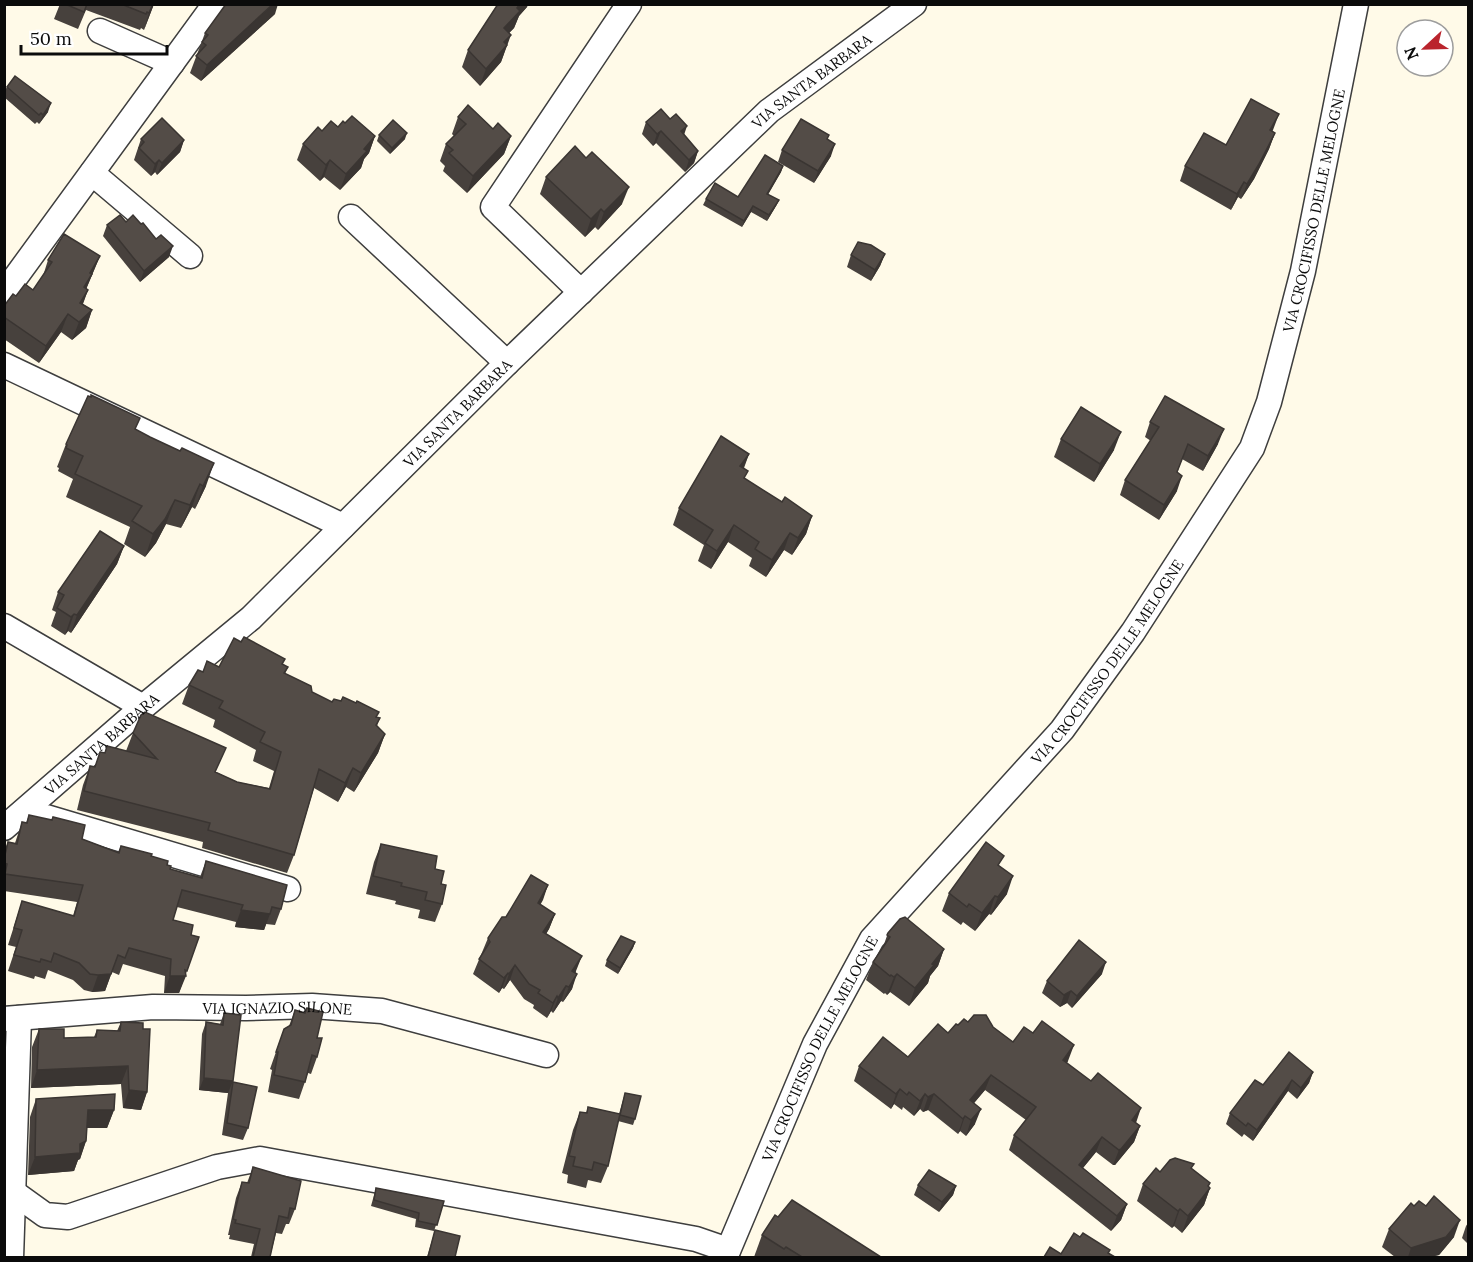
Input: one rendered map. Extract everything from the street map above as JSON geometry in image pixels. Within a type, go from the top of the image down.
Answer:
[{"type":"street","points":[[4,293],[215,4]]},
{"type":"street","points":[[581,292],[493,207],[629,4]]},
{"type":"street","name":"VIA SANTA BARBARA","points":[[13,821],[143,707],[251,618],[507,363],[769,111],[914,4]]},
{"type":"street","name":"VIA CROCIFISSO DELLE MELOGNE","points":[[727,1254],[815,1044],[872,939],[1062,730],[1133,632],[1252,448],[1269,402],[1303,272],[1356,4]]},
{"type":"street","points":[[100,31],[172,63]]},
{"type":"street","points":[[92,173],[190,255]]},
{"type":"street","points":[[351,217],[507,363]]},
{"type":"street","points":[[4,365],[343,526]]},
{"type":"street","points":[[4,626],[143,707]]},
{"type":"street","points":[[13,821],[46,817],[288,889]]},
{"type":"street","name":"VIA IGNAZIO SILONE","points":[[12,1018],[153,1007],[312,1006],[382,1011],[546,1055]]},
{"type":"street","points":[[11,1257],[12,1018]]},
{"type":"street","points":[[13,1192],[45,1215],[68,1218],[217,1167],[260,1159],[696,1239],[727,1254]]},
{"type":"building","points":[[65,4],[87,4],[84,12]]},
{"type":"building","points":[[121,4],[153,4],[149,13],[146,14]]},
{"type":"building","points":[[226,4],[273,4],[207,65],[196,56],[206,45],[202,42],[208,35],[205,33]]},
{"type":"building","points":[[498,4],[520,4],[517,8],[520,11],[504,28],[511,35],[504,42],[507,45],[486,69],[468,50]]},
{"type":"building","points":[[15,76],[51,103],[43,115],[41,113],[39,115],[7,87]]},
{"type":"building","points":[[1251,99],[1279,114],[1270,130],[1275,133],[1259,164],[1247,184],[1244,182],[1237,194],[1185,166],[1204,133],[1226,145]]},
{"type":"building","points":[[468,105],[493,129],[498,123],[511,136],[473,176],[449,153],[453,150],[446,144],[466,124],[458,117]]},
{"type":"building","points":[[661,109],[670,119],[676,114],[687,126],[681,131],[698,151],[689,160],[661,131],[657,134],[646,122]]},
{"type":"building","points":[[352,116],[375,136],[364,149],[367,151],[346,174],[330,160],[326,165],[303,144],[318,127],[322,131],[331,121],[338,127]]},
{"type":"building","points":[[162,118],[184,140],[162,163],[159,160],[155,164],[139,148],[144,142],[141,139]]},
{"type":"building","points":[[801,119],[829,135],[827,139],[835,144],[818,171],[782,150]]},
{"type":"building","points":[[393,120],[407,133],[392,148],[379,135]]},
{"type":"building","points":[[575,146],[586,158],[592,152],[629,187],[604,212],[601,209],[591,219],[546,177]]},
{"type":"building","points":[[765,155],[783,166],[767,194],[779,200],[769,215],[753,206],[744,221],[706,199],[715,183],[738,197]]},
{"type":"building","points":[[120,215],[126,222],[133,215],[156,239],[161,235],[173,246],[144,271],[107,225]]},
{"type":"building","points":[[64,234],[100,256],[84,287],[88,290],[80,303],[92,310],[79,322],[68,314],[46,346],[4,317],[4,306],[25,284],[33,290],[52,262],[48,260]]},
{"type":"building","points":[[858,242],[871,245],[885,254],[875,270],[851,255]]},
{"type":"building","points":[[91,395],[140,418],[135,429],[180,451],[182,448],[214,463],[203,486],[200,484],[190,505],[175,500],[165,519],[153,534],[132,521],[142,506],[75,474],[83,456],[66,448],[66,444],[88,396],[91,397]]},
{"type":"building","points":[[1165,396],[1224,429],[1208,456],[1188,444],[1177,472],[1182,476],[1164,505],[1125,480],[1159,427],[1150,422]]},
{"type":"building","points":[[1081,407],[1121,432],[1100,464],[1061,439]]},
{"type":"building","points":[[721,436],[749,454],[740,466],[748,471],[744,478],[782,502],[785,497],[812,516],[798,538],[790,533],[772,560],[755,549],[759,542],[734,525],[717,551],[705,543],[713,530],[679,508]]},
{"type":"building","points":[[100,531],[124,546],[77,615],[74,614],[71,617],[57,608],[64,595],[58,592]]},
{"type":"building","points":[[244,637],[285,659],[282,664],[288,667],[284,673],[311,686],[312,692],[332,702],[334,699],[341,701],[343,697],[356,703],[357,701],[379,712],[376,717],[380,718],[376,725],[385,734],[361,773],[353,768],[345,783],[319,769],[294,855],[208,830],[210,823],[84,791],[90,766],[95,767],[100,752],[105,753],[107,746],[157,759],[133,733],[141,715],[145,712],[226,748],[215,772],[237,782],[270,789],[281,752],[260,742],[265,732],[219,708],[223,701],[189,685],[198,670],[203,672],[207,661],[219,667],[234,638],[241,642]]},
{"type":"building","points":[[29,815],[52,820],[53,817],[85,825],[82,839],[119,853],[121,846],[152,854],[151,856],[168,861],[167,865],[171,866],[170,869],[202,878],[206,861],[287,885],[281,909],[272,907],[270,914],[241,910],[243,905],[182,890],[173,920],[193,925],[191,935],[199,937],[187,971],[185,970],[186,976],[170,976],[171,959],[129,948],[125,958],[118,955],[111,974],[98,975],[90,974],[79,963],[54,953],[51,962],[41,959],[40,962],[14,955],[22,930],[14,928],[22,901],[74,916],[83,885],[5,874],[7,864],[4,863],[4,859],[8,842],[17,844],[22,822],[27,823]]},
{"type":"building","points":[[986,842],[1004,856],[998,865],[1013,876],[998,897],[995,896],[982,913],[969,904],[967,907],[949,893]]},
{"type":"building","points":[[381,844],[437,856],[435,869],[444,871],[441,884],[446,885],[442,904],[425,900],[427,892],[373,876]]},
{"type":"building","points":[[531,875],[548,885],[538,903],[555,914],[543,932],[582,956],[572,971],[577,974],[569,987],[566,986],[553,1003],[538,993],[540,990],[529,984],[515,965],[504,978],[479,959],[490,942],[488,938],[502,917],[506,917]]},
{"type":"building","points":[[905,917],[944,949],[915,988],[897,974],[894,977],[890,976],[873,962],[890,937],[888,933],[900,919]]},
{"type":"building","points":[[621,936],[635,942],[620,968],[607,960]]},
{"type":"building","points":[[1079,940],[1106,962],[1077,996],[1071,991],[1064,995],[1047,981]]},
{"type":"building","points":[[307,1008],[323,1012],[317,1038],[322,1038],[317,1057],[312,1055],[305,1082],[274,1075],[278,1052],[276,1052],[284,1029],[291,1025],[295,1010],[305,1013]]},
{"type":"building","points":[[224,1013],[241,1015],[233,1081],[204,1078],[206,1022],[223,1025]]},
{"type":"building","points":[[974,1015],[986,1015],[993,1027],[1013,1042],[1024,1027],[1033,1033],[1042,1021],[1074,1045],[1063,1060],[1091,1081],[1098,1073],[1141,1108],[1132,1120],[1140,1126],[1121,1149],[1119,1150],[1102,1137],[1079,1165],[1127,1204],[1117,1216],[1014,1135],[1036,1107],[991,1075],[970,1100],[981,1109],[971,1120],[965,1116],[963,1119],[934,1094],[928,1097],[925,1094],[920,1101],[909,1092],[907,1095],[900,1089],[896,1094],[859,1066],[883,1037],[908,1057],[938,1024],[948,1033],[956,1024],[958,1025],[964,1019],[968,1022]]},
{"type":"building","points":[[121,1022],[143,1023],[143,1029],[150,1029],[147,1092],[129,1090],[128,1066],[37,1070],[39,1029],[64,1029],[64,1038],[96,1037],[97,1030],[120,1031]]},
{"type":"building","points":[[1289,1052],[1313,1072],[1301,1088],[1292,1080],[1257,1130],[1248,1123],[1246,1126],[1230,1113],[1255,1080],[1263,1085]]},
{"type":"building","points":[[233,1082],[257,1087],[248,1128],[227,1123]]},
{"type":"building","points":[[625,1093],[641,1096],[635,1119],[620,1115]]},
{"type":"building","points":[[115,1094],[114,1110],[88,1110],[86,1141],[80,1144],[80,1153],[35,1157],[36,1099]]},
{"type":"building","points":[[588,1107],[620,1114],[608,1166],[594,1162],[592,1170],[573,1166],[575,1157],[569,1156],[580,1112],[587,1113]]},
{"type":"building","points":[[1175,1158],[1194,1164],[1191,1168],[1210,1183],[1208,1186],[1210,1188],[1188,1216],[1143,1184],[1156,1168],[1160,1172],[1170,1160]]},
{"type":"building","points":[[253,1167],[301,1181],[295,1209],[290,1208],[288,1218],[279,1216],[270,1257],[253,1257],[260,1229],[235,1223],[236,1220],[233,1219],[242,1182],[249,1183]]},
{"type":"building","points":[[929,1170],[956,1186],[942,1202],[918,1185]]},
{"type":"building","points":[[376,1188],[444,1201],[437,1225],[418,1221],[419,1213],[374,1200]]},
{"type":"building","points":[[1434,1196],[1460,1220],[1446,1237],[1411,1248],[1389,1229],[1411,1203],[1414,1206],[1419,1201],[1426,1206]]},
{"type":"building","points":[[792,1200],[881,1257],[802,1257],[762,1235],[775,1215],[778,1217]]},
{"type":"building","points":[[435,1230],[460,1236],[455,1257],[428,1257]]},
{"type":"building","points":[[1074,1233],[1080,1237],[1083,1233],[1110,1250],[1108,1253],[1115,1257],[1044,1257],[1050,1247],[1061,1254]]}]
